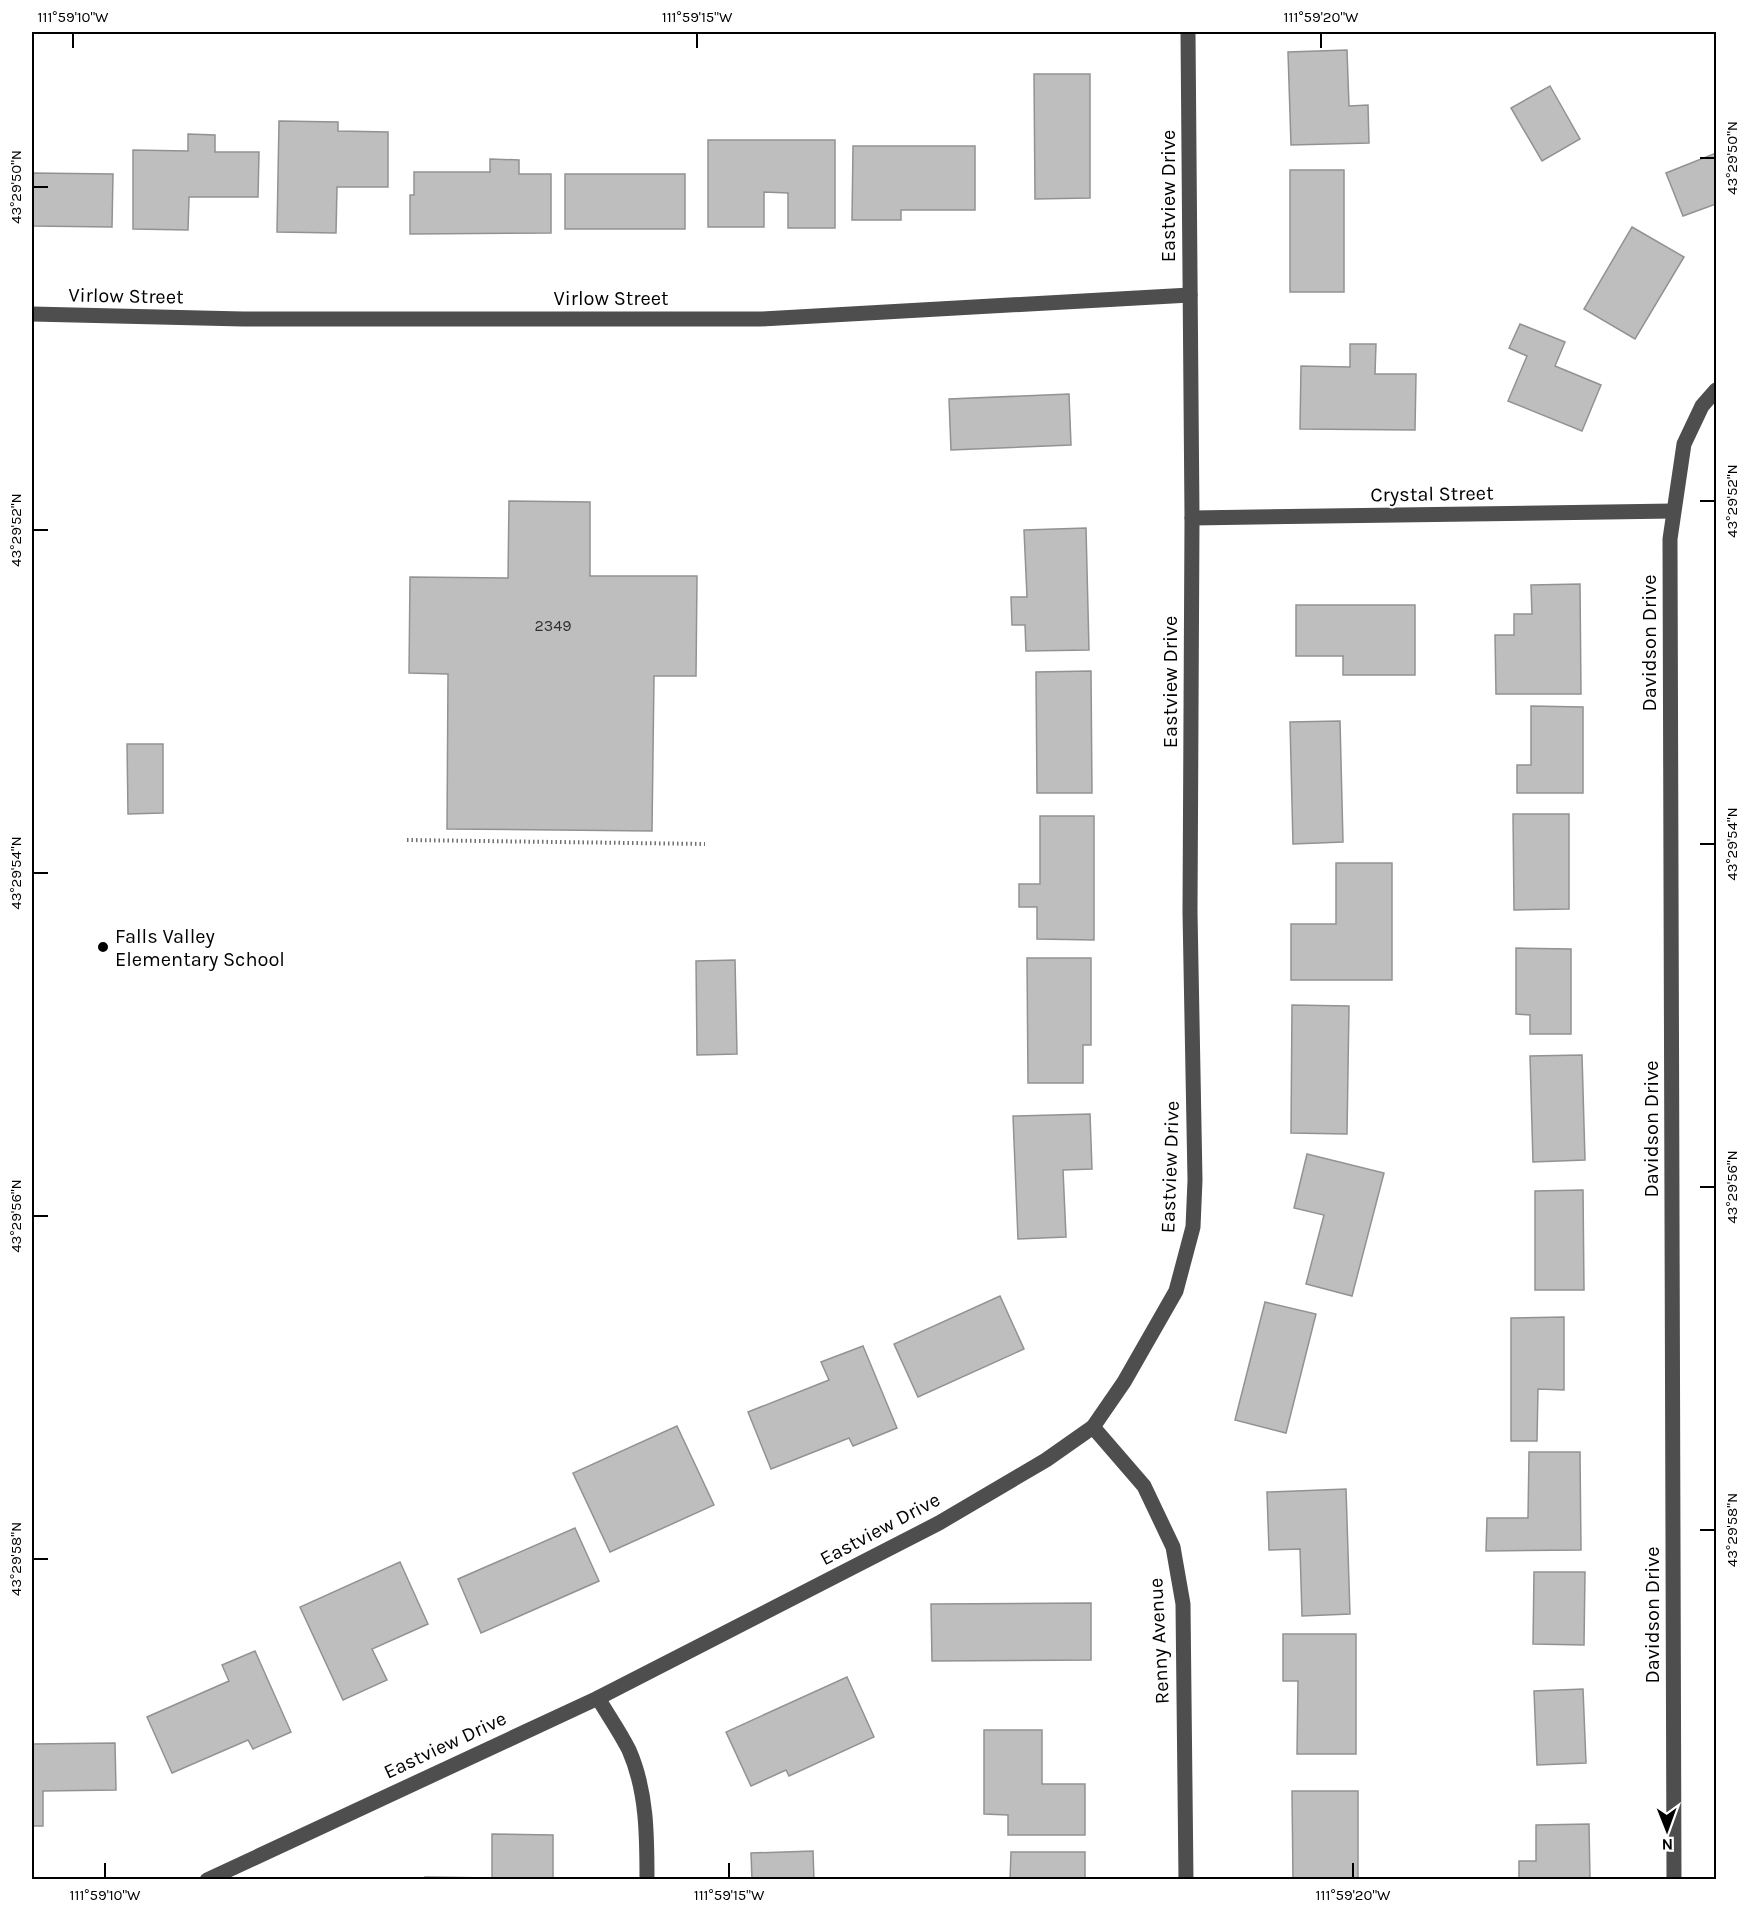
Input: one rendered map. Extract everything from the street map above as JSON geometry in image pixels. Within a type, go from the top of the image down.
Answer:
[{"type":"street","name":"Eastview Drive","points":[[207,1880],[598,1698],[939,1523],[1063,1449],[1093,1427],[1124,1382],[1176,1291],[1193,1227],[1195,1180],[1190,912],[1192,518],[1188,32]]},
{"type":"street","name":"Virlow Street","points":[[32,315],[243,319],[760,319],[1190,295]]},
{"type":"street","name":"Davidson Drive","points":[[1674,1880],[1670,539],[1684,444],[1702,406],[1716,390]]},
{"type":"street","name":"Crystal Street","points":[[1192,518],[1674,511]]},
{"type":"street","name":"Renny Avenue","points":[[1093,1427],[1144,1486],[1173,1547],[1183,1604],[1186,1880]]},
{"type":"street","points":[[598,1698],[628,1750],[641,1785],[647,1828],[647,1880]]},
{"type":"path","points":[[407,840],[705,844]]},
{"type":"building","points":[[1347,50],[1349,106],[1368,105],[1369,143],[1291,145],[1288,52]]},
{"type":"building","points":[[1034,74],[1090,74],[1090,198],[1035,199]]},
{"type":"building","points":[[1550,86],[1580,139],[1542,161],[1511,108]]},
{"type":"building","points":[[279,121],[338,122],[338,131],[388,132],[388,187],[337,187],[336,233],[277,232]]},
{"type":"building","points":[[188,134],[215,135],[215,152],[259,152],[258,197],[189,197],[188,230],[133,229],[133,150],[188,151]]},
{"type":"building","points":[[708,140],[835,140],[835,228],[788,228],[788,193],[764,192],[764,227],[708,227]]},
{"type":"building","points":[[853,146],[975,146],[975,210],[901,210],[901,220],[852,220]]},
{"type":"building","points":[[1716,153],[1716,204],[1683,216],[1666,173]]},
{"type":"building","points":[[490,159],[519,160],[519,174],[551,174],[551,233],[410,234],[410,195],[414,195],[414,172],[490,172]]},
{"type":"building","points":[[1290,170],[1344,170],[1344,292],[1290,292]]},
{"type":"building","points":[[32,173],[113,174],[112,227],[32,226]]},
{"type":"building","points":[[565,174],[685,174],[685,229],[565,229]]},
{"type":"building","points":[[1632,227],[1684,257],[1635,339],[1584,309]]},
{"type":"building","points":[[1520,324],[1565,342],[1555,366],[1601,385],[1582,431],[1508,401],[1527,356],[1509,348]]},
{"type":"building","points":[[1350,344],[1376,344],[1375,374],[1416,374],[1415,430],[1300,429],[1301,366],[1350,367]]},
{"type":"building","points":[[1069,394],[1071,445],[951,450],[949,399]]},
{"type":"building","points":[[509,501],[590,502],[590,576],[697,576],[696,676],[654,676],[652,831],[447,829],[448,674],[409,673],[410,577],[508,578]]},
{"type":"building","points":[[1086,528],[1089,650],[1026,651],[1025,625],[1012,625],[1011,597],[1027,597],[1024,530]]},
{"type":"building","points":[[1580,584],[1581,694],[1496,694],[1495,635],[1514,635],[1514,614],[1532,614],[1531,585]]},
{"type":"building","points":[[1296,605],[1415,605],[1415,675],[1343,675],[1343,656],[1296,656]]},
{"type":"building","points":[[1091,671],[1092,793],[1037,793],[1036,672]]},
{"type":"building","points":[[1531,706],[1583,707],[1583,793],[1517,793],[1517,765],[1531,765]]},
{"type":"building","points":[[1340,721],[1343,842],[1293,844],[1290,722]]},
{"type":"building","points":[[127,744],[163,744],[163,813],[128,814]]},
{"type":"building","points":[[1513,814],[1569,814],[1569,909],[1514,910]]},
{"type":"building","points":[[1040,816],[1094,816],[1094,940],[1037,939],[1037,907],[1019,907],[1019,884],[1040,884]]},
{"type":"building","points":[[1336,863],[1392,863],[1392,980],[1291,980],[1291,924],[1336,924]]},
{"type":"building","points":[[1516,948],[1571,949],[1571,1034],[1530,1034],[1530,1015],[1516,1014]]},
{"type":"building","points":[[1027,958],[1091,958],[1091,1045],[1083,1045],[1083,1083],[1028,1083]]},
{"type":"building","points":[[735,960],[737,1054],[697,1055],[696,961]]},
{"type":"building","points":[[1292,1005],[1349,1006],[1347,1134],[1291,1133]]},
{"type":"building","points":[[1582,1055],[1585,1160],[1533,1162],[1530,1056]]},
{"type":"building","points":[[1090,1114],[1092,1169],[1063,1170],[1066,1237],[1018,1239],[1013,1116]]},
{"type":"building","points":[[1307,1154],[1384,1173],[1352,1296],[1306,1284],[1324,1215],[1294,1208]]},
{"type":"building","points":[[1583,1190],[1584,1290],[1535,1290],[1535,1191]]},
{"type":"building","points":[[1000,1296],[1024,1349],[918,1397],[894,1344]]},
{"type":"building","points":[[1265,1302],[1316,1314],[1286,1433],[1235,1420]]},
{"type":"building","points":[[1564,1317],[1564,1390],[1538,1389],[1537,1441],[1511,1441],[1511,1318]]},
{"type":"building","points":[[863,1346],[897,1428],[853,1446],[849,1438],[771,1469],[748,1412],[829,1380],[821,1362]]},
{"type":"building","points":[[677,1426],[714,1505],[610,1552],[573,1473]]},
{"type":"building","points":[[1529,1452],[1580,1452],[1581,1550],[1486,1551],[1487,1518],[1528,1518]]},
{"type":"building","points":[[1346,1489],[1350,1614],[1302,1616],[1300,1549],[1269,1550],[1267,1492]]},
{"type":"building","points":[[575,1528],[599,1581],[481,1633],[458,1579]]},
{"type":"building","points":[[400,1562],[428,1624],[372,1649],[387,1680],[343,1700],[300,1607]]},
{"type":"building","points":[[1534,1572],[1585,1572],[1584,1645],[1533,1644]]},
{"type":"building","points":[[1091,1603],[1091,1660],[932,1661],[931,1604]]},
{"type":"building","points":[[1283,1634],[1356,1634],[1356,1754],[1297,1754],[1298,1681],[1283,1681]]},
{"type":"building","points":[[255,1651],[291,1732],[253,1749],[248,1740],[172,1773],[147,1717],[229,1681],[222,1665]]},
{"type":"building","points":[[847,1677],[874,1737],[789,1776],[786,1770],[751,1786],[726,1732]]},
{"type":"building","points":[[1583,1689],[1586,1763],[1537,1765],[1534,1691]]},
{"type":"building","points":[[984,1730],[1042,1730],[1042,1784],[1085,1784],[1085,1835],[1008,1835],[1008,1815],[984,1814]]},
{"type":"building","points":[[115,1743],[116,1790],[43,1791],[43,1826],[32,1826],[32,1744]]},
{"type":"building","points":[[1292,1791],[1358,1791],[1358,1880],[1293,1880]]},
{"type":"building","points":[[1589,1824],[1590,1880],[1519,1880],[1519,1861],[1536,1861],[1536,1825]]},
{"type":"building","points":[[492,1834],[553,1835],[553,1880],[425,1880],[425,1877],[492,1878]]},
{"type":"building","points":[[813,1851],[814,1880],[752,1880],[751,1853]]},
{"type":"building","points":[[1011,1852],[1085,1852],[1085,1880],[1010,1880]]},
{"type":"place","name":"Falls Valley Elementary School","points":[[103,947]]}]
